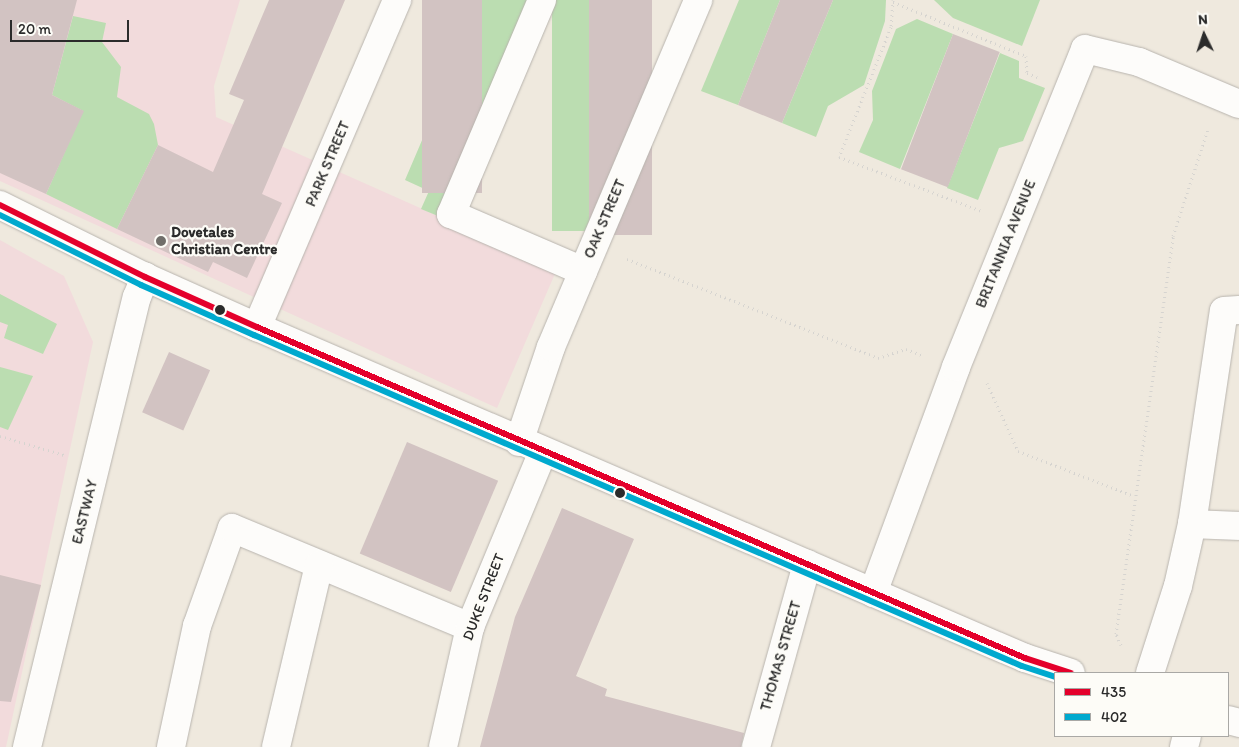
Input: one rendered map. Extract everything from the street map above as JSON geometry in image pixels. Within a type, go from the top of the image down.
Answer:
[{"type":"street","name":"PARK STREET","points":[[257,327],[398,0]]},
{"type":"street","points":[[542,0],[451,214],[582,272]]},
{"type":"street","name":"OAK STREET","points":[[531,447],[551,347],[698,0]]},
{"type":"street","name":"BRITANNIA AVENUE","points":[[873,593],[956,368],[1085,49],[1139,62],[1239,104]]},
{"type":"street","points":[[0,205],[145,277],[531,447],[1025,658],[1068,672]]},
{"type":"street","name":"EASTWAY","points":[[27,747],[137,297],[145,277]]},
{"type":"street","points":[[1150,672],[1178,586],[1192,524],[1224,311],[1239,310]]},
{"type":"street","name":"DUKE STREET","points":[[443,747],[470,627],[531,447]]},
{"type":"street","points":[[1192,524],[1239,526]]},
{"type":"street","points":[[171,747],[197,626],[232,528],[470,627]]},
{"type":"street","name":"THOMAS STREET","points":[[756,747],[807,564]]},
{"type":"street","points":[[276,747],[319,565]]},
{"type":"path","points":[[1008,238],[981,210],[840,157],[891,27],[893,1],[1026,56],[1027,72],[1040,78]]},
{"type":"path","points":[[1123,649],[1116,634],[1134,496],[1173,236],[1210,126]]},
{"type":"path","points":[[981,210],[984,202]]},
{"type":"path","points":[[594,246],[878,358],[906,349],[956,368],[989,384],[1018,451],[1134,496]]},
{"type":"path","points":[[0,436],[69,457]]},
{"type":"shaded area","points":[[0,0],[240,0],[214,86],[216,117],[557,269],[497,408],[0,181]]},
{"type":"shaded area","points":[[0,240],[64,276],[93,342],[6,747],[0,747]]},
{"type":"green space","points":[[482,0],[528,0],[438,216],[421,209],[429,191],[405,180]]},
{"type":"green space","points":[[552,0],[589,0],[589,231],[552,231]]},
{"type":"green space","points":[[739,0],[780,0],[738,105],[701,91]]},
{"type":"green space","points":[[833,0],[886,0],[885,21],[864,85],[828,106],[816,137],[782,123]]},
{"type":"green space","points":[[934,0],[1040,0],[1022,46],[953,18]]},
{"type":"green space","points":[[73,16],[106,23],[102,42],[121,67],[117,97],[149,114],[154,124],[158,145],[117,229],[46,194],[83,111],[52,95]]},
{"type":"green space","points":[[917,19],[953,34],[900,169],[859,152],[873,120],[872,91],[896,29]]},
{"type":"green space","points":[[1000,53],[1019,61],[1019,78],[1045,88],[1023,141],[999,148],[978,200],[947,188]]},
{"type":"green space","points":[[0,294],[57,324],[43,354],[4,338],[8,325],[0,322]]},
{"type":"green space","points":[[0,367],[33,376],[8,430],[0,427]]},
{"type":"building","points":[[0,0],[77,0],[52,95],[84,111],[46,194],[0,173]]},
{"type":"building","points":[[269,0],[345,0],[262,194],[282,203],[247,278],[213,262],[208,272],[117,229],[158,145],[213,172],[244,100],[229,94]]},
{"type":"building","points":[[422,0],[482,0],[482,193],[422,193]]},
{"type":"building","points":[[589,0],[652,0],[652,235],[589,235]]},
{"type":"building","points":[[780,0],[833,0],[782,123],[738,105]]},
{"type":"building","points":[[953,34],[1000,52],[948,187],[901,169]]},
{"type":"building","points":[[169,352],[210,370],[183,431],[142,412]]},
{"type":"building","points":[[407,442],[498,481],[451,592],[360,553]]},
{"type":"building","points":[[562,508],[634,539],[576,676],[607,689],[605,696],[744,733],[741,747],[480,747],[515,617]]},
{"type":"building","points":[[0,575],[41,585],[11,702],[0,701]]},
{"type":"transit line","name":"435","points":[[0,205],[145,277],[257,327],[1025,658],[1068,672]]},
{"type":"transit line","name":"402","points":[[0,215],[141,285],[254,335],[1022,666],[1054,677]]},
{"type":"place","name":"Dovetales Christian Centre","points":[[161,241]]}]
